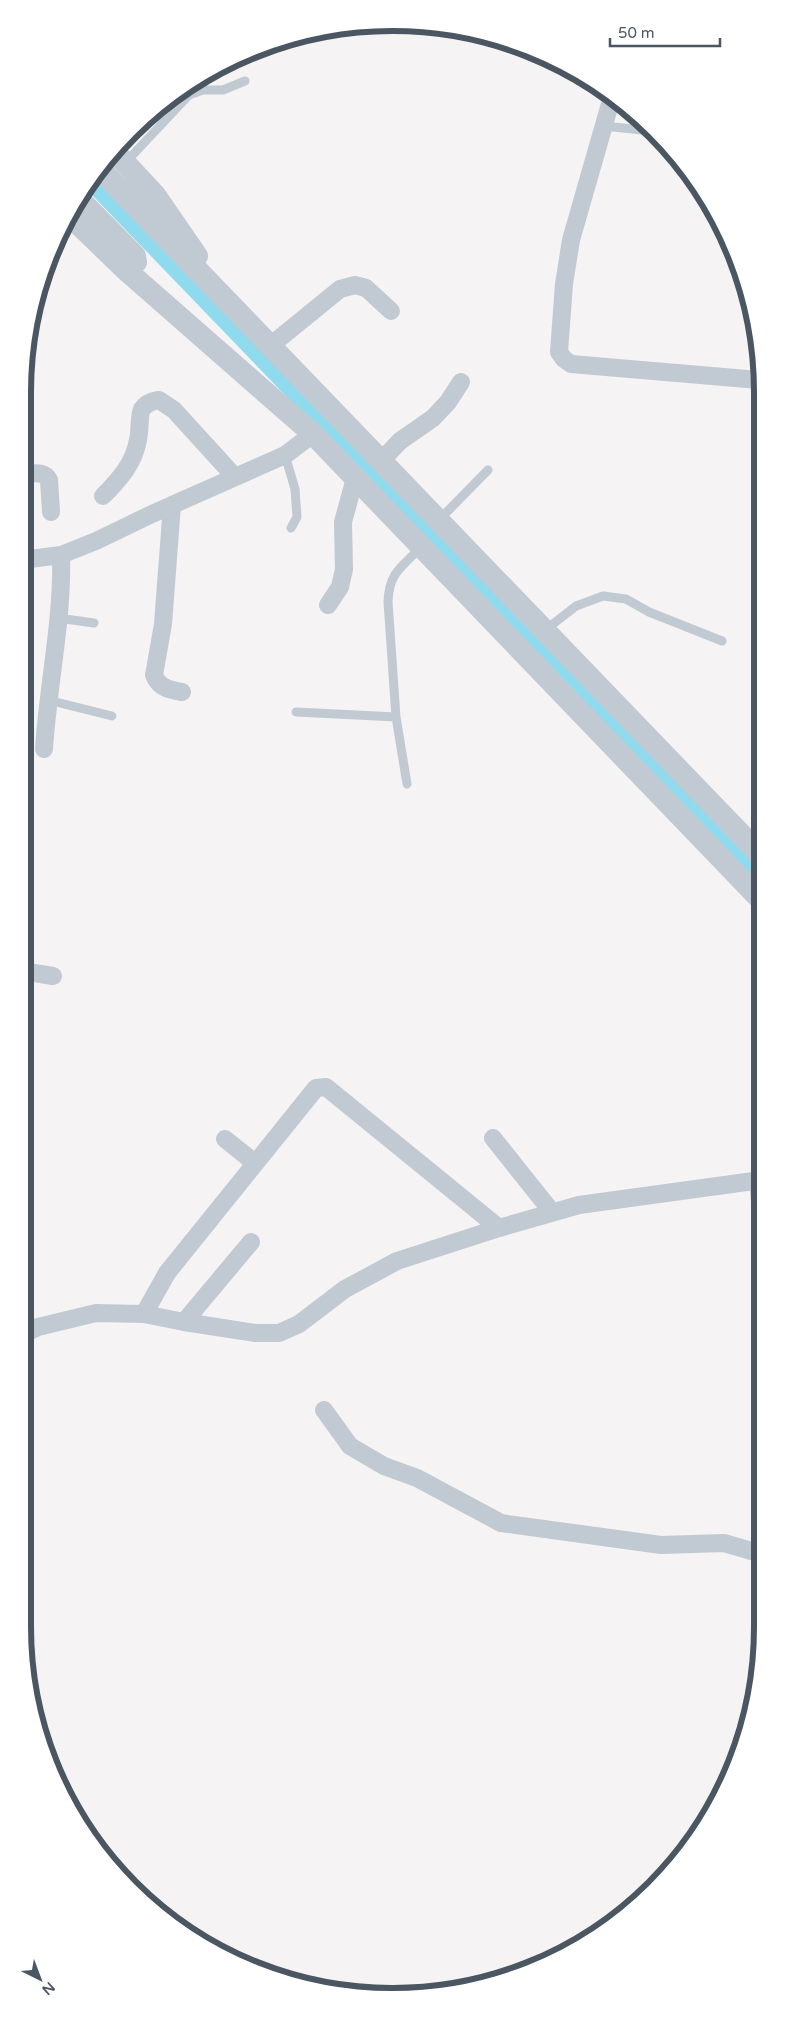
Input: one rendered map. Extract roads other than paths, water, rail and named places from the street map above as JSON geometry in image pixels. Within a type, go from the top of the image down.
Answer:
[{"type":"street","points":[[610,104],[570,240],[564,284],[559,352],[571,364],[753,380]]},
{"type":"street","points":[[120,157],[155,195],[236,311]]},
{"type":"street","points":[[105,174],[754,848]]},
{"type":"street","points":[[85,204],[135,256],[136,262],[127,271]]},
{"type":"street","points":[[76,220],[154,296],[313,434],[754,893]]},
{"type":"street","points":[[69,233],[116,276],[154,296]]},
{"type":"street","points":[[270,346],[340,289],[355,285],[366,288],[391,311]]},
{"type":"street","points":[[381,461],[400,442],[438,413],[461,382]]},
{"type":"street","points":[[103,496],[119,480],[132,459],[138,442],[140,412],[143,407],[152,401],[159,400],[174,410],[235,477]]},
{"type":"street","points":[[31,559],[61,555],[96,541],[285,455],[313,434]]},
{"type":"street","points":[[31,474],[43,473],[50,480],[51,512]]},
{"type":"street","points":[[328,605],[340,587],[344,569],[343,522],[355,478]]},
{"type":"street","points":[[172,505],[164,614],[154,675],[156,680],[167,689],[182,692]]},
{"type":"street","points":[[44,749],[62,588],[61,555]]},
{"type":"street","points":[[31,972],[53,976]]},
{"type":"street","points":[[144,1314],[167,1273],[316,1088],[326,1086],[499,1228]]},
{"type":"street","points":[[493,1138],[552,1212]]},
{"type":"street","points":[[226,1139],[255,1163]]},
{"type":"street","points":[[31,1330],[38,1327],[96,1313],[144,1314],[256,1333],[279,1333],[299,1324],[345,1289],[397,1261],[499,1228],[579,1205],[754,1181]]},
{"type":"street","points":[[184,1322],[250,1242]]},
{"type":"street","points":[[324,1410],[350,1446],[384,1466],[418,1478],[501,1523],[662,1545],[724,1543],[754,1552]]},
{"type":"lane","points":[[120,157],[189,95],[203,90],[223,90],[245,80]]},
{"type":"lane","points":[[604,126],[640,130]]},
{"type":"lane","points":[[285,455],[295,489],[298,517],[291,528]]},
{"type":"lane","points":[[438,520],[488,470]]},
{"type":"lane","points":[[407,784],[396,717],[388,602],[389,587],[394,574],[421,547]]},
{"type":"lane","points":[[544,631],[576,606],[603,596],[626,599],[650,612],[722,641]]},
{"type":"lane","points":[[58,618],[94,623]]},
{"type":"lane","points":[[48,700],[112,716]]},
{"type":"lane","points":[[296,712],[396,717]]},
{"type":"waterway","points":[[95,188],[754,871]]}]
